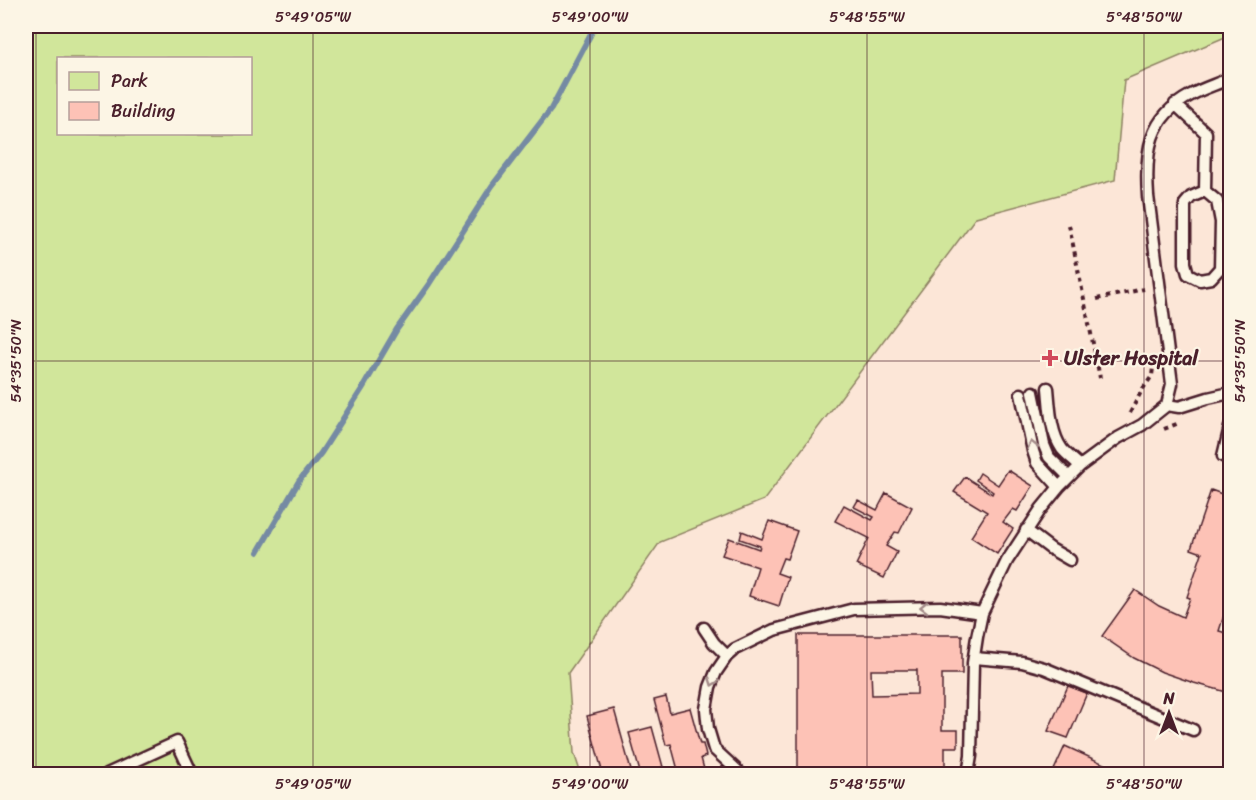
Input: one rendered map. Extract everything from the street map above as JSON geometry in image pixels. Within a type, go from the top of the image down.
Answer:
[{"type":"lane","points":[[968,774],[971,756],[974,658],[982,613],[1007,561],[1041,509],[1080,465],[1118,438],[1143,425],[1167,405],[1172,384],[1148,196],[1146,171],[1148,149],[1155,130],[1175,104],[1230,78]]},
{"type":"lane","points":[[1175,104],[1206,133],[1205,191]]},
{"type":"lane","points":[[1205,191],[1217,201],[1221,222],[1220,268],[1211,278],[1200,280],[1188,274],[1185,263],[1185,204],[1191,197],[1205,191]]},
{"type":"lane","points":[[1048,388],[1056,438],[1062,449],[1080,465]]},
{"type":"lane","points":[[1033,392],[1044,445],[1049,457],[1069,477]]},
{"type":"lane","points":[[1167,405],[1179,407],[1230,393]]},
{"type":"lane","points":[[1021,394],[1037,463],[1059,488]]},
{"type":"lane","points":[[1230,427],[1223,456],[1230,459]]},
{"type":"lane","points":[[1026,530],[1070,560]]},
{"type":"lane","points":[[741,774],[714,749],[708,729],[706,709],[710,687],[716,672],[735,649],[774,630],[854,609],[940,607],[982,613]]},
{"type":"lane","points":[[704,628],[727,656]]},
{"type":"lane","points":[[974,658],[1022,662],[1044,668],[1193,730]]},
{"type":"lane","points":[[107,774],[177,742],[192,774]]},
{"type":"path","points":[[1069,225],[1100,378]]},
{"type":"path","points":[[1097,299],[1144,289]]},
{"type":"path","points":[[1160,430],[1180,423]]},
{"type":"shaded area","name":"Ulster Hospital","points":[[1230,35],[1230,774],[581,774],[574,753],[567,673],[660,542],[764,500],[976,217],[1115,180],[1124,80]]},
{"type":"green space","points":[[26,26],[1230,26],[1230,35],[1124,80],[1115,180],[976,217],[764,500],[660,542],[568,673],[574,753],[581,774],[26,774]]},
{"type":"building","points":[[1008,470],[1033,486],[1017,511],[1013,509],[1003,522],[1013,529],[997,554],[971,537],[987,512],[954,492],[965,477],[992,494],[993,492],[976,480],[980,473],[998,485]]},
{"type":"building","points":[[1211,490],[1230,497],[1230,610],[1226,609],[1219,631],[1230,634],[1230,693],[1162,672],[1134,658],[1102,636],[1135,590],[1159,606],[1183,617],[1190,598],[1187,597],[1202,553],[1191,549]]},
{"type":"building","points":[[886,493],[912,507],[899,533],[895,532],[886,546],[897,552],[884,578],[856,565],[869,538],[835,521],[844,505],[872,520],[874,517],[854,507],[858,500],[877,510]]},
{"type":"building","points":[[769,521],[797,531],[787,559],[783,558],[777,573],[788,577],[779,606],[749,596],[758,567],[722,555],[729,538],[759,549],[760,546],[740,539],[742,531],[762,539]]},
{"type":"building","points":[[798,635],[962,635],[962,674],[942,674],[942,730],[958,730],[958,747],[945,747],[945,774],[798,774]],"holes":[[[871,670],[917,670],[917,694],[872,695]]]},
{"type":"building","points":[[1068,686],[1087,693],[1068,738],[1048,731]]},
{"type":"building","points":[[666,697],[670,713],[690,708],[700,744],[703,744],[706,756],[701,758],[705,773],[710,774],[679,774],[671,744],[666,745],[654,700]]},
{"type":"building","points":[[614,709],[632,774],[603,774],[587,716]]},
{"type":"building","points":[[652,727],[663,767],[640,772],[629,733]]},
{"type":"building","points":[[1065,746],[1115,769],[1112,774],[1065,774],[1054,770]]},
{"type":"waterway","points":[[258,552],[299,481],[321,453],[397,329],[492,186],[551,109],[595,26]]},
{"type":"place","name":"Ulster Hospital","points":[[1050,358]]}]
